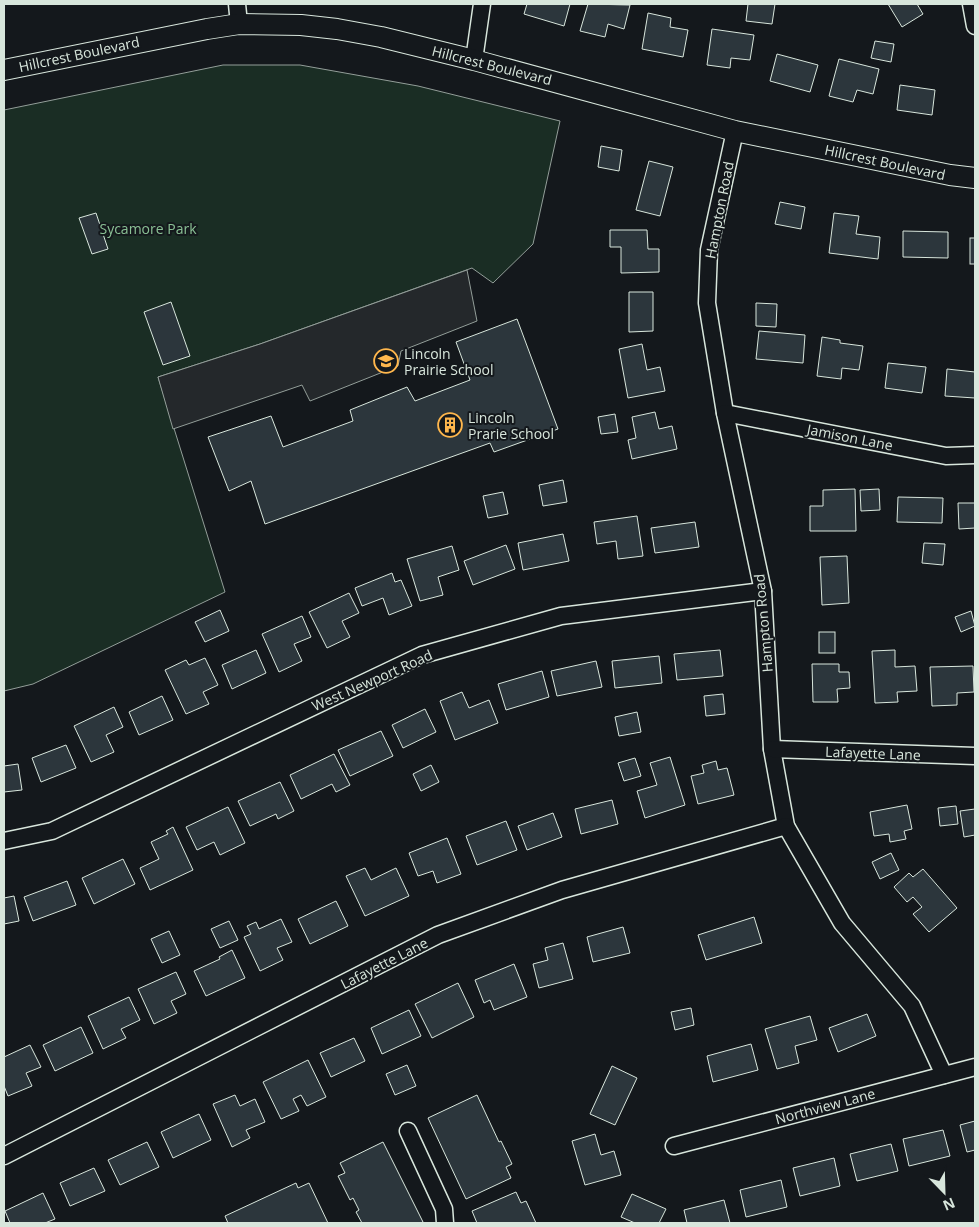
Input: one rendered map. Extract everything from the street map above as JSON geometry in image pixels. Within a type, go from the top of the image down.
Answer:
[{"type":"street","points":[[238,4],[239,24]]},
{"type":"street","points":[[474,60],[482,4]]},
{"type":"street","points":[[971,4],[975,26]]},
{"type":"street","name":"Hillcrest Boulevard","points":[[4,70],[239,24],[301,25],[338,29],[380,37],[474,60],[735,131],[950,176],[975,178]]},
{"type":"street","name":"Hampton Road","points":[[735,131],[709,250],[707,303],[724,413],[763,591],[772,749],[786,826],[842,923],[912,1006],[944,1075]]},
{"type":"street","name":"Jamison Lane","points":[[724,413],[946,456],[975,455]]},
{"type":"street","name":"West Newport Road","points":[[4,841],[52,831],[422,655],[561,616],[763,591]]},
{"type":"street","name":"Lafayette Lane","points":[[772,749],[975,756]]},
{"type":"street","name":"Lafayette Lane","points":[[4,1156],[438,936],[562,890],[786,826]]},
{"type":"street","name":"Northview Lane","points":[[674,1146],[975,1067]]},
{"type":"street","points":[[408,1131],[444,1209],[446,1223]]},
{"type":"green space","name":"Sycamore Park","points":[[223,65],[300,65],[418,86],[560,121],[533,244],[493,283],[472,268],[260,344],[158,377],[225,592],[33,684],[4,691],[4,110]]},
{"type":"shaded area","points":[[467,270],[477,321],[401,351],[398,366],[310,401],[302,385],[173,429],[158,377],[260,344]]},
{"type":"building","points":[[527,4],[570,4],[564,26],[524,14]]},
{"type":"building","points":[[588,4],[630,5],[624,29],[608,24],[605,37],[580,31]]},
{"type":"building","points":[[748,4],[775,4],[772,24],[746,21]]},
{"type":"building","points":[[888,4],[917,4],[923,14],[902,27]]},
{"type":"building","points":[[648,13],[671,18],[670,27],[688,30],[683,57],[642,49]]},
{"type":"building","points":[[712,29],[754,35],[750,60],[731,58],[730,68],[707,65]]},
{"type":"building","points":[[875,41],[894,44],[891,62],[871,58]]},
{"type":"building","points":[[777,54],[818,65],[810,92],[770,81]]},
{"type":"building","points":[[839,59],[879,69],[873,94],[857,90],[853,102],[829,96]]},
{"type":"building","points":[[900,85],[935,90],[932,115],[897,110]]},
{"type":"building","points":[[601,146],[622,150],[619,171],[598,167]]},
{"type":"building","points":[[649,161],[673,167],[660,216],[636,210]]},
{"type":"building","points":[[780,202],[805,207],[801,229],[775,224]]},
{"type":"building","points":[[96,213],[108,249],[92,254],[79,218]]},
{"type":"building","points":[[834,213],[859,216],[856,234],[880,237],[878,259],[829,253]]},
{"type":"building","points":[[610,230],[647,230],[648,249],[659,249],[659,272],[621,273],[621,247],[610,247]]},
{"type":"building","points":[[903,231],[948,232],[948,258],[903,257]]},
{"type":"building","points":[[970,238],[975,238],[975,264],[970,264]]},
{"type":"building","points":[[629,292],[653,292],[653,331],[629,332]]},
{"type":"building","points":[[171,302],[190,356],[163,365],[144,312]]},
{"type":"building","points":[[756,303],[777,304],[776,327],[756,326]]},
{"type":"building","name":"Lincoln Prarie School","points":[[517,319],[558,429],[494,452],[490,443],[265,524],[251,481],[229,491],[208,437],[271,416],[283,447],[353,421],[350,410],[407,387],[415,401],[470,380],[456,342]]},
{"type":"building","points":[[759,331],[805,335],[803,363],[756,359]]},
{"type":"building","points":[[822,337],[840,340],[840,343],[863,346],[859,370],[842,368],[841,379],[817,376]]},
{"type":"building","points":[[642,344],[647,370],[660,367],[665,391],[628,398],[619,349]]},
{"type":"building","points":[[888,363],[926,367],[922,393],[885,388]]},
{"type":"building","points":[[947,369],[975,372],[975,398],[945,396]]},
{"type":"building","points":[[655,412],[659,429],[672,426],[677,449],[632,459],[628,440],[636,438],[632,417]]},
{"type":"building","points":[[615,414],[618,432],[601,434],[598,417]]},
{"type":"building","points":[[563,480],[567,502],[543,506],[539,485]]},
{"type":"building","points":[[855,489],[856,531],[810,531],[810,506],[823,506],[823,490]]},
{"type":"building","points":[[879,489],[880,510],[861,511],[860,490]]},
{"type":"building","points":[[503,492],[508,514],[488,518],[483,496]]},
{"type":"building","points":[[898,497],[943,498],[942,523],[897,522]]},
{"type":"building","points":[[958,503],[975,503],[975,528],[959,529]]},
{"type":"building","points":[[637,516],[643,556],[618,559],[616,541],[597,544],[594,522]]},
{"type":"building","points":[[695,522],[699,547],[655,553],[651,528]]},
{"type":"building","points":[[563,534],[569,561],[523,570],[518,543]]},
{"type":"building","points":[[924,543],[945,544],[943,565],[922,563]]},
{"type":"building","points":[[506,545],[515,569],[473,585],[464,561]]},
{"type":"building","points":[[452,546],[459,570],[438,577],[443,595],[420,601],[407,559]]},
{"type":"building","points":[[847,556],[849,603],[822,605],[820,557]]},
{"type":"building","points":[[392,573],[395,582],[401,580],[412,606],[389,615],[383,598],[362,606],[355,588]]},
{"type":"building","points":[[349,593],[359,613],[342,621],[350,637],[327,648],[309,612]]},
{"type":"building","points":[[220,610],[229,631],[205,642],[195,622]]},
{"type":"building","points":[[971,611],[975,626],[961,632],[955,617]]},
{"type":"building","points":[[302,616],[311,637],[294,644],[302,661],[279,672],[262,634]]},
{"type":"building","points":[[819,632],[835,632],[835,653],[819,653]]},
{"type":"building","points":[[256,650],[266,673],[232,689],[222,665]]},
{"type":"building","points":[[720,650],[723,676],[677,680],[674,654]]},
{"type":"building","points":[[895,650],[895,667],[915,666],[917,691],[897,692],[898,702],[875,703],[872,651]]},
{"type":"building","points":[[659,656],[662,683],[615,688],[612,661]]},
{"type":"building","points":[[205,658],[218,685],[203,692],[209,704],[186,714],[165,670],[186,660],[189,665]]},
{"type":"building","points":[[596,661],[602,687],[557,696],[551,671]]},
{"type":"building","points":[[812,664],[839,664],[839,672],[849,672],[850,688],[837,689],[838,702],[813,702]]},
{"type":"building","points":[[973,666],[974,692],[957,693],[957,705],[932,706],[930,667]]},
{"type":"building","points":[[542,671],[549,697],[506,710],[498,684]]},
{"type":"building","points":[[462,692],[469,708],[489,700],[498,723],[455,740],[440,701]]},
{"type":"building","points":[[723,694],[725,714],[706,716],[704,696]]},
{"type":"building","points":[[162,696],[173,720],[139,735],[129,712]]},
{"type":"building","points":[[114,707],[123,727],[106,735],[114,752],[91,762],[74,726]]},
{"type":"building","points":[[425,709],[436,732],[403,748],[392,725]]},
{"type":"building","points":[[637,712],[641,732],[619,736],[615,717]]},
{"type":"building","points":[[381,731],[393,756],[350,776],[338,750]]},
{"type":"building","points":[[66,745],[76,768],[41,782],[32,758]]},
{"type":"building","points":[[334,754],[350,785],[336,792],[332,784],[301,799],[290,775]]},
{"type":"building","points":[[670,757],[685,805],[645,818],[637,791],[657,785],[650,763]]},
{"type":"building","points":[[635,758],[641,776],[624,781],[618,763]]},
{"type":"building","points":[[716,761],[718,770],[727,768],[734,795],[698,804],[691,776],[704,773],[702,765]]},
{"type":"building","points":[[18,764],[22,790],[4,792],[4,766]]},
{"type":"building","points":[[431,765],[439,782],[421,791],[413,774]]},
{"type":"building","points":[[280,782],[294,811],[278,819],[276,814],[250,826],[238,801]]},
{"type":"building","points":[[612,800],[618,824],[581,834],[575,809]]},
{"type":"building","points":[[907,805],[912,829],[904,831],[906,839],[890,842],[889,834],[874,836],[870,812]]},
{"type":"building","points":[[956,806],[958,824],[940,826],[938,808]]},
{"type":"building","points":[[228,807],[245,843],[220,855],[214,842],[197,850],[186,827]]},
{"type":"building","points":[[975,809],[975,835],[964,837],[960,811]]},
{"type":"building","points":[[553,813],[562,837],[527,850],[518,826]]},
{"type":"building","points":[[506,821],[517,850],[477,865],[466,836]]},
{"type":"building","points":[[173,827],[193,870],[150,890],[140,868],[159,859],[151,842],[168,834],[166,831]]},
{"type":"building","points":[[447,838],[461,874],[437,883],[433,871],[418,876],[409,853]]},
{"type":"building","points":[[891,853],[899,870],[880,879],[872,862]]},
{"type":"building","points":[[123,859],[135,884],[94,904],[82,878]]},
{"type":"building","points":[[365,868],[371,880],[396,868],[409,896],[365,916],[346,876]]},
{"type":"building","points":[[923,869],[957,908],[929,932],[913,914],[922,907],[913,897],[907,902],[894,887],[909,873],[913,877]]},
{"type":"building","points":[[67,881],[76,905],[33,921],[24,897]]},
{"type":"building","points":[[14,896],[19,921],[4,924],[4,898]]},
{"type":"building","points":[[336,901],[348,926],[310,944],[298,919]]},
{"type":"building","points":[[754,917],[762,943],[706,960],[698,935]]},
{"type":"building","points":[[281,919],[292,942],[277,948],[283,960],[260,971],[244,937],[251,934],[247,926],[256,922],[259,929]]},
{"type":"building","points":[[229,921],[238,940],[220,948],[211,929]]},
{"type":"building","points":[[623,927],[630,953],[593,962],[587,937]]},
{"type":"building","points":[[169,931],[180,955],[162,963],[151,939]]},
{"type":"building","points":[[563,943],[573,979],[539,988],[533,964],[548,960],[545,948]]},
{"type":"building","points":[[232,950],[245,978],[206,996],[194,971],[220,959],[219,957]]},
{"type":"building","points":[[514,964],[527,997],[494,1010],[490,1000],[484,1003],[475,980]]},
{"type":"building","points":[[176,972],[186,994],[171,1001],[177,1013],[154,1024],[138,989]]},
{"type":"building","points":[[458,983],[474,1017],[432,1038],[415,1004]]},
{"type":"building","points":[[129,997],[140,1020],[121,1029],[126,1038],[103,1049],[88,1016]]},
{"type":"building","points":[[691,1008],[694,1025],[675,1030],[671,1012]]},
{"type":"building","points":[[409,1010],[421,1036],[382,1054],[371,1028]]},
{"type":"building","points":[[867,1014],[876,1036],[838,1052],[829,1028]]},
{"type":"building","points":[[810,1016],[817,1040],[795,1046],[799,1063],[777,1069],[765,1029]]},
{"type":"building","points":[[81,1027],[93,1053],[55,1071],[43,1045]]},
{"type":"building","points":[[354,1038],[365,1061],[331,1077],[320,1053]]},
{"type":"building","points":[[751,1044],[758,1070],[713,1082],[707,1056]]},
{"type":"building","points":[[30,1045],[41,1067],[26,1073],[32,1086],[8,1096],[4,1086],[4,1057]]},
{"type":"building","points":[[308,1060],[326,1097],[307,1106],[301,1095],[293,1099],[299,1111],[281,1119],[263,1082]]},
{"type":"building","points":[[407,1065],[416,1086],[395,1095],[386,1074]]},
{"type":"building","points":[[612,1066],[637,1078],[615,1125],[590,1114]]},
{"type":"building","points":[[235,1095],[240,1106],[255,1099],[265,1122],[246,1130],[250,1138],[232,1147],[213,1104]]},
{"type":"building","points":[[477,1095],[499,1142],[501,1141],[512,1164],[506,1167],[511,1178],[466,1199],[428,1118]]},
{"type":"building","points":[[199,1114],[211,1140],[173,1158],[161,1132]]},
{"type":"building","points":[[975,1121],[975,1150],[967,1152],[960,1125]]},
{"type":"building","points":[[943,1130],[950,1156],[909,1166],[903,1139]]},
{"type":"building","points":[[595,1134],[601,1155],[614,1151],[621,1175],[585,1185],[572,1141]]},
{"type":"building","points":[[147,1142],[159,1167],[120,1185],[108,1160]]},
{"type":"building","points":[[383,1142],[423,1222],[362,1223],[356,1212],[359,1210],[353,1198],[350,1200],[338,1176],[345,1173],[340,1163]]},
{"type":"building","points":[[891,1144],[898,1171],[857,1181],[850,1154]]},
{"type":"building","points":[[834,1158],[840,1186],[800,1196],[793,1168]]},
{"type":"building","points":[[94,1168],[105,1191],[70,1206],[60,1183]]},
{"type":"building","points":[[781,1180],[787,1207],[746,1217],[740,1190]]},
{"type":"building","points":[[296,1183],[298,1188],[309,1183],[328,1223],[228,1223],[225,1216]]},
{"type":"building","points":[[516,1192],[521,1203],[526,1201],[536,1223],[477,1223],[472,1211]]},
{"type":"building","points":[[43,1193],[55,1219],[45,1223],[10,1223],[5,1211]]},
{"type":"building","points":[[632,1194],[666,1209],[659,1223],[635,1223],[621,1217]]},
{"type":"building","points":[[724,1200],[730,1223],[687,1223],[684,1210]]},
{"type":"place","name":"Lincoln Prairie School","points":[[386,361]]},
{"type":"place","name":"Lincoln Prarie School","points":[[450,425]]}]
